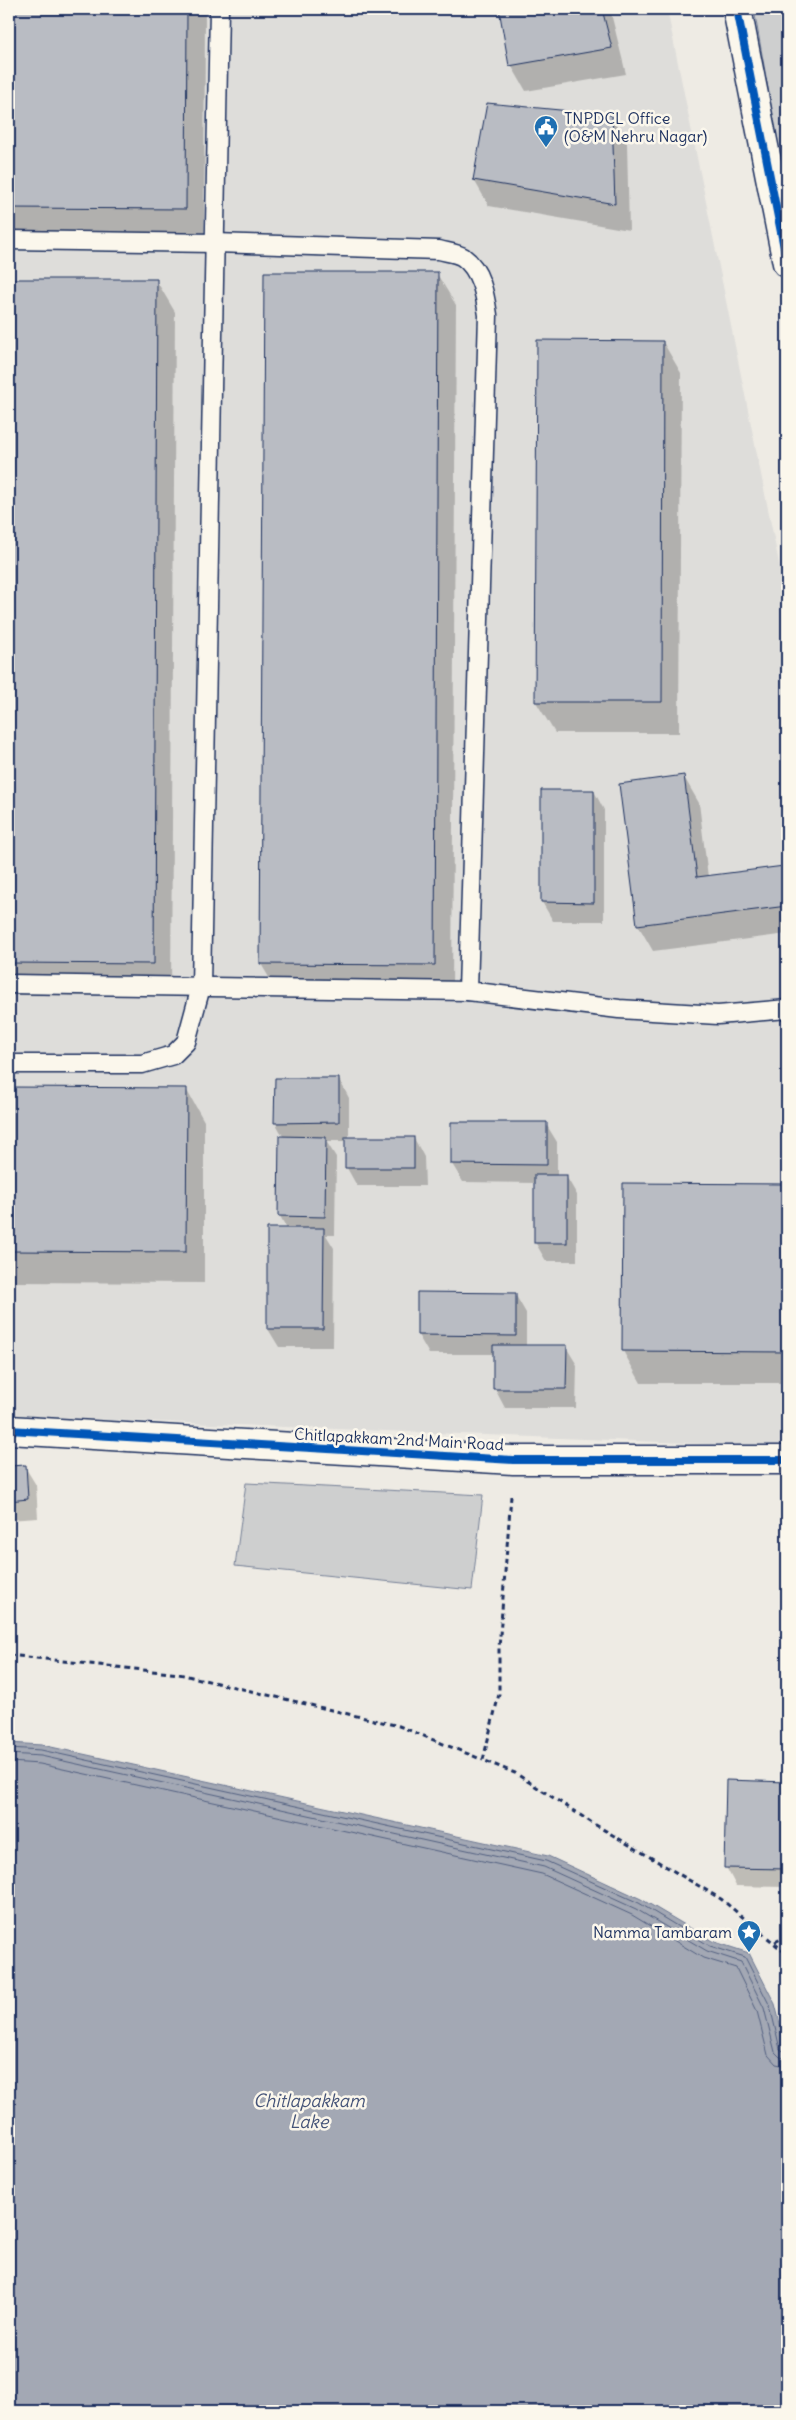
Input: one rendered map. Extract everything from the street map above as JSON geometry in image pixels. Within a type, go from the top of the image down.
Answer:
[{"type":"street","points":[[738,9],[787,263]]},
{"type":"street","name":"Chitlapakkam 2nd Main Road","points":[[9,1430],[512,1460],[787,1460]]},
{"type":"lane","points":[[9,1064],[142,1064],[173,1055],[186,1042],[201,988],[219,9]]},
{"type":"lane","points":[[9,240],[215,243],[439,250],[462,256],[476,272],[485,293],[488,315],[468,991]]},
{"type":"lane","points":[[9,984],[468,991],[629,1010],[718,1015],[787,1009]]},
{"type":"path","points":[[483,1760],[499,1694],[499,1648],[511,1514],[512,1460]]},
{"type":"path","points":[[9,1655],[179,1674],[399,1726],[515,1773],[594,1824],[721,1898],[787,1954]]},
{"type":"path","points":[[775,1942],[787,1936]]},
{"type":"shaded area","points":[[9,9],[667,9],[787,603],[787,1447],[9,1416]]},
{"type":"shaded area","points":[[754,9],[787,9],[787,196]]},
{"type":"shaded area","points":[[246,1483],[483,1495],[472,1590],[235,1566]]},
{"type":"water","name":"Chitlapakkam Lake","points":[[9,1743],[42,1745],[548,1856],[641,1899],[712,1941],[749,1953],[775,2004],[784,2039],[787,2068],[787,2411],[9,2411]]},
{"type":"building","points":[[9,9],[187,9],[186,209],[9,208]]},
{"type":"building","points":[[499,9],[602,9],[612,48],[509,66]]},
{"type":"building","name":"TNPDCL Office (O&M Nehru Nagar)","points":[[487,103],[612,115],[615,204],[473,180]]},
{"type":"building","points":[[264,272],[438,272],[435,965],[260,964]]},
{"type":"building","points":[[9,279],[157,279],[154,964],[9,963]]},
{"type":"building","points":[[537,340],[663,341],[662,702],[535,702]]},
{"type":"building","points":[[684,775],[697,877],[784,866],[787,906],[637,925],[619,784]]},
{"type":"building","points":[[541,790],[594,790],[594,903],[541,902]]},
{"type":"building","points":[[275,1078],[339,1078],[339,1122],[274,1123]]},
{"type":"building","points":[[9,1087],[187,1088],[186,1252],[9,1251]]},
{"type":"building","points":[[451,1122],[547,1122],[547,1165],[451,1164]]},
{"type":"building","points":[[279,1136],[326,1137],[325,1217],[278,1216]]},
{"type":"building","points":[[345,1137],[414,1137],[414,1168],[345,1168]]},
{"type":"building","points":[[534,1175],[567,1175],[567,1243],[534,1243]]},
{"type":"building","points":[[623,1183],[787,1184],[787,1352],[622,1351]]},
{"type":"building","points":[[267,1228],[324,1228],[323,1329],[267,1329]]},
{"type":"building","points":[[417,1292],[516,1293],[516,1336],[417,1335]]},
{"type":"building","points":[[493,1345],[567,1345],[566,1389],[493,1389]]},
{"type":"building","points":[[26,1465],[28,1499],[9,1501],[9,1466]]},
{"type":"building","points":[[726,1780],[787,1782],[787,1869],[724,1868]]},
{"type":"cycle path","points":[[737,9],[787,263]]},
{"type":"cycle path","points":[[9,1430],[513,1460],[787,1460]]},
{"type":"place","name":"TNPDCL Office (O&M Nehru Nagar)","points":[[546,148]]},
{"type":"place","name":"Namma Tambaram","points":[[749,1953]]}]
